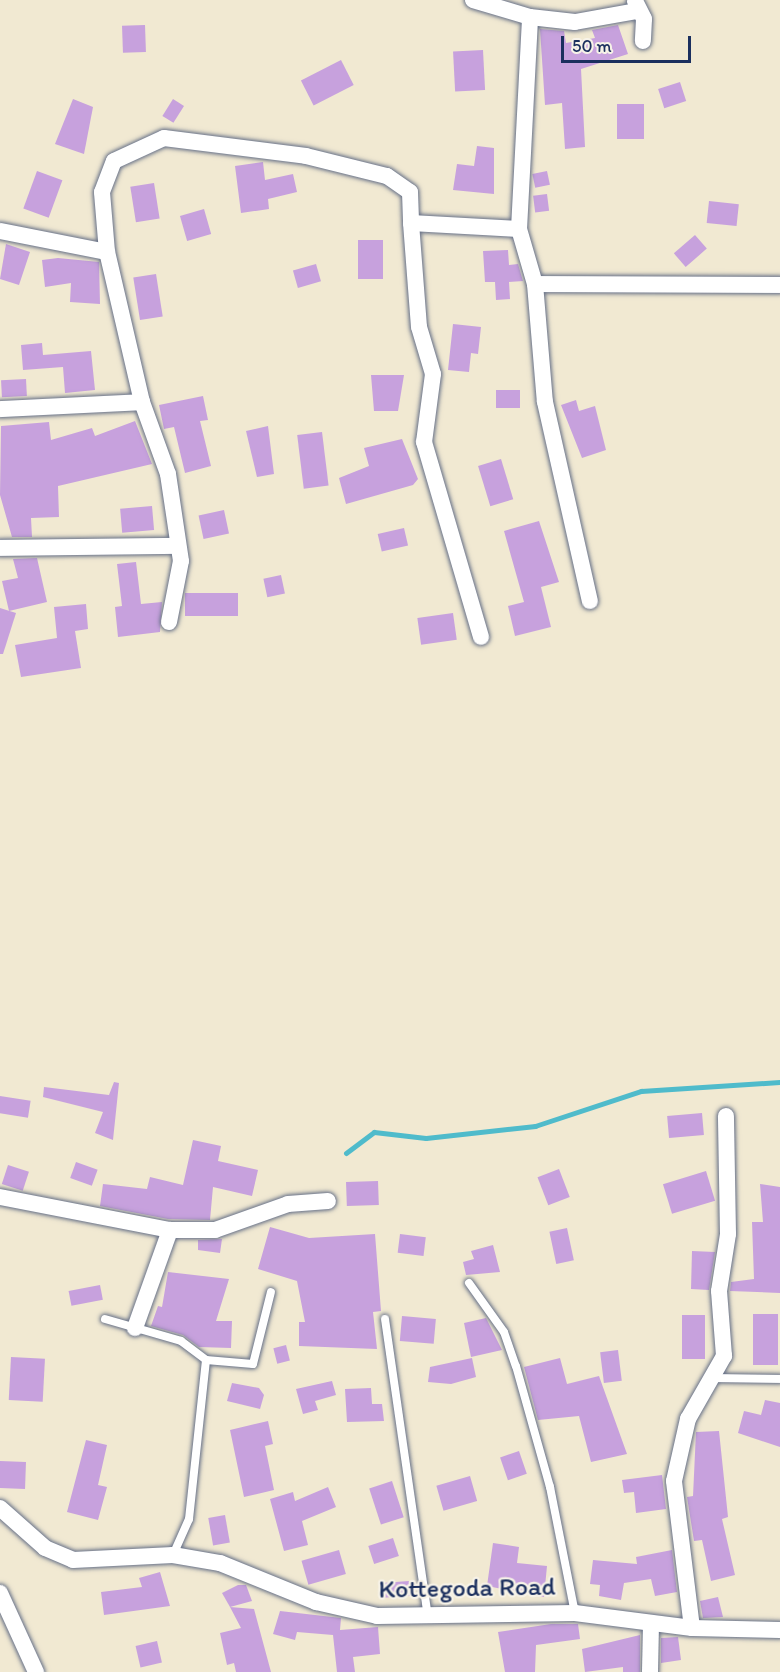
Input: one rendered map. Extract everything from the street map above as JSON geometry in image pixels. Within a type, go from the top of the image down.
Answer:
[{"type":"street","points":[[473,0],[530,17],[575,22],[636,5],[644,19],[643,41]]},
{"type":"street","points":[[530,17],[519,229],[534,284],[545,402],[590,601]]},
{"type":"street","points":[[169,622],[181,561],[176,546],[168,474],[142,402],[107,252],[102,192],[114,161],[164,138],[306,156],[387,176],[410,192],[419,327],[433,374],[424,442],[481,638]]},
{"type":"street","points":[[411,224],[519,229]]},
{"type":"street","points":[[0,231],[107,252]]},
{"type":"street","points":[[534,284],[780,285]]},
{"type":"street","points":[[0,409],[142,402]]},
{"type":"street","points":[[0,548],[176,546]]},
{"type":"street","points":[[692,1628],[674,1481],[688,1419],[715,1378],[724,1356],[719,1291],[728,1234],[726,1116]]},
{"type":"street","points":[[0,1197],[170,1230],[215,1230],[288,1204],[328,1201]]},
{"type":"street","points":[[135,1328],[170,1230]]},
{"type":"street","name":"Kottegoda Road","points":[[0,1508],[45,1548],[73,1560],[173,1555],[220,1563],[335,1608],[428,1618],[574,1612],[692,1628],[780,1630]]},
{"type":"street","points":[[0,1593],[36,1672]]},
{"type":"street","points":[[650,1672],[651,1623]]},
{"type":"lane","points":[[469,1283],[504,1332],[516,1366],[550,1487],[574,1612]]},
{"type":"lane","points":[[105,1319],[181,1341],[206,1360],[253,1364],[271,1292]]},
{"type":"lane","points":[[385,1319],[428,1618]]},
{"type":"lane","points":[[173,1555],[189,1519],[206,1360]]},
{"type":"lane","points":[[715,1378],[780,1379]]},
{"type":"building","points":[[145,25],[146,52],[123,53],[122,26]]},
{"type":"building","points":[[618,25],[628,54],[581,69],[585,147],[565,149],[562,103],[545,105],[540,29],[564,31],[566,43],[595,38],[592,30]]},
{"type":"building","points":[[483,50],[485,90],[455,92],[453,52]]},
{"type":"building","points":[[341,60],[354,85],[314,105],[301,80]]},
{"type":"building","points":[[680,82],[686,101],[664,108],[658,89]]},
{"type":"building","points":[[73,99],[93,107],[84,154],[55,144]]},
{"type":"building","points":[[173,99],[184,106],[173,123],[162,116]]},
{"type":"building","points":[[617,104],[644,104],[644,139],[617,139]]},
{"type":"building","points":[[477,146],[494,148],[494,194],[453,190],[457,164],[474,166]]},
{"type":"building","points":[[263,162],[265,180],[293,174],[297,192],[268,199],[269,209],[241,213],[235,166]]},
{"type":"building","points":[[37,171],[62,180],[49,218],[23,209]]},
{"type":"building","points":[[547,171],[550,185],[535,188],[532,174]]},
{"type":"building","points":[[154,183],[160,219],[136,222],[130,187]]},
{"type":"building","points":[[547,194],[549,211],[535,213],[533,196]]},
{"type":"building","points":[[709,201],[739,204],[737,226],[707,223]]},
{"type":"building","points":[[204,209],[211,234],[187,241],[180,216]]},
{"type":"building","points":[[695,235],[707,249],[686,267],[674,253]]},
{"type":"building","points":[[358,240],[383,240],[383,279],[358,279]]},
{"type":"building","points":[[6,244],[30,252],[19,285],[0,279]]},
{"type":"building","points":[[508,250],[509,265],[518,264],[523,281],[509,282],[510,299],[496,300],[495,282],[485,282],[483,251]]},
{"type":"building","points":[[58,258],[99,262],[100,304],[70,302],[71,283],[45,287],[42,260]]},
{"type":"building","points":[[316,264],[321,281],[298,288],[293,271]]},
{"type":"building","points":[[156,274],[163,316],[140,320],[133,278]]},
{"type":"building","points":[[453,324],[481,327],[478,354],[471,353],[469,372],[448,370]]},
{"type":"building","points":[[42,343],[43,355],[91,351],[95,390],[65,393],[63,367],[23,370],[21,345]]},
{"type":"building","points":[[371,375],[404,375],[398,411],[374,411]]},
{"type":"building","points":[[26,379],[27,396],[2,397],[1,380]]},
{"type":"building","points":[[496,390],[520,390],[520,408],[496,408]]},
{"type":"building","points":[[203,396],[208,420],[200,421],[211,466],[185,473],[174,427],[164,429],[159,405]]},
{"type":"building","points":[[576,400],[579,411],[595,406],[606,450],[582,458],[561,405]]},
{"type":"building","points":[[135,421],[152,464],[58,486],[59,517],[31,518],[32,537],[12,537],[0,495],[1,426],[49,422],[51,440],[92,428],[95,436]]},
{"type":"building","points":[[268,426],[274,474],[257,477],[246,431]]},
{"type":"building","points":[[322,432],[329,486],[304,489],[297,435]]},
{"type":"building","points":[[402,439],[418,479],[413,485],[346,504],[339,478],[369,466],[364,448]]},
{"type":"building","points":[[501,459],[513,499],[490,506],[478,466]]},
{"type":"building","points":[[152,506],[154,530],[122,533],[120,509]]},
{"type":"building","points":[[224,510],[229,533],[204,539],[199,515]]},
{"type":"building","points":[[539,521],[559,582],[541,587],[551,627],[515,636],[508,606],[524,602],[504,531]]},
{"type":"building","points":[[404,528],[408,546],[382,552],[378,534]]},
{"type":"building","points":[[37,558],[47,602],[9,611],[2,581],[18,578],[13,559]]},
{"type":"building","points":[[136,562],[141,604],[162,602],[160,632],[118,637],[115,607],[122,606],[117,564]]},
{"type":"building","points":[[281,575],[285,594],[267,597],[263,579]]},
{"type":"building","points":[[185,593],[238,593],[238,616],[185,616]]},
{"type":"building","points":[[86,604],[88,629],[75,631],[81,668],[21,677],[15,645],[57,638],[54,607]]},
{"type":"building","points":[[0,608],[16,613],[3,654],[0,654]]},
{"type":"building","points":[[453,613],[457,640],[421,645],[417,618]]},
{"type":"building","points":[[114,1082],[119,1083],[113,1140],[95,1133],[103,1112],[43,1097],[44,1087],[109,1095]]},
{"type":"building","points":[[0,1096],[31,1101],[28,1118],[0,1113]]},
{"type":"building","points":[[702,1113],[704,1135],[669,1138],[667,1116]]},
{"type":"building","points":[[193,1140],[221,1146],[218,1161],[258,1170],[252,1196],[213,1187],[210,1220],[168,1219],[100,1206],[103,1184],[147,1189],[150,1177],[183,1185]]},
{"type":"building","points":[[76,1162],[98,1170],[92,1186],[70,1178]]},
{"type":"building","points":[[8,1165],[29,1172],[23,1191],[2,1184]]},
{"type":"building","points":[[559,1169],[570,1197],[548,1205],[538,1177]]},
{"type":"building","points":[[706,1171],[715,1201],[672,1214],[663,1184]]},
{"type":"building","points":[[378,1181],[379,1205],[347,1206],[346,1182]]},
{"type":"building","points":[[760,1184],[780,1187],[780,1293],[730,1291],[731,1282],[754,1279],[752,1222],[763,1222]]},
{"type":"building","points":[[270,1227],[309,1238],[375,1234],[381,1311],[373,1312],[377,1349],[299,1346],[299,1322],[305,1322],[297,1281],[258,1269]]},
{"type":"building","points":[[567,1228],[574,1260],[556,1264],[549,1232]]},
{"type":"building","points":[[400,1234],[426,1237],[423,1256],[398,1253]]},
{"type":"building","points":[[222,1239],[220,1253],[198,1250],[198,1240]]},
{"type":"building","points":[[493,1245],[500,1272],[466,1275],[463,1262],[474,1259],[471,1251]]},
{"type":"building","points":[[692,1251],[715,1252],[709,1290],[691,1289]]},
{"type":"building","points":[[168,1272],[229,1279],[216,1321],[232,1321],[231,1348],[199,1347],[183,1335],[151,1326],[158,1306],[162,1307]]},
{"type":"building","points":[[100,1285],[103,1300],[71,1306],[69,1291]]},
{"type":"building","points":[[753,1314],[778,1314],[778,1365],[753,1365]]},
{"type":"building","points":[[682,1315],[705,1315],[705,1359],[682,1359]]},
{"type":"building","points":[[402,1316],[436,1319],[434,1344],[400,1341]]},
{"type":"building","points":[[486,1318],[502,1350],[471,1357],[464,1323]]},
{"type":"building","points":[[286,1345],[290,1361],[277,1364],[273,1348]]},
{"type":"building","points":[[618,1350],[622,1381],[604,1383],[600,1352]]},
{"type":"building","points":[[11,1357],[45,1359],[43,1402],[9,1400]]},
{"type":"building","points":[[472,1358],[476,1377],[451,1384],[428,1382],[430,1367]]},
{"type":"building","points":[[560,1358],[567,1384],[599,1376],[627,1454],[591,1462],[579,1416],[538,1420],[524,1367]]},
{"type":"building","points":[[332,1381],[336,1395],[315,1401],[318,1410],[303,1414],[296,1389]]},
{"type":"building","points":[[232,1383],[259,1388],[264,1395],[260,1409],[227,1401]]},
{"type":"building","points":[[371,1388],[372,1404],[382,1404],[384,1421],[347,1422],[345,1389]]},
{"type":"building","points":[[765,1400],[780,1403],[780,1447],[738,1433],[744,1411],[761,1415]]},
{"type":"building","points":[[268,1421],[273,1444],[265,1446],[274,1490],[244,1497],[230,1430]]},
{"type":"building","points":[[719,1431],[728,1517],[722,1519],[735,1575],[711,1581],[702,1540],[694,1541],[687,1497],[693,1496],[696,1432]]},
{"type":"building","points":[[86,1440],[107,1445],[98,1485],[107,1487],[98,1520],[67,1512]]},
{"type":"building","points":[[519,1451],[527,1474],[508,1480],[500,1458]]},
{"type":"building","points":[[0,1461],[26,1462],[25,1489],[0,1488]]},
{"type":"building","points":[[662,1475],[666,1509],[636,1513],[634,1492],[624,1493],[622,1480]]},
{"type":"building","points":[[470,1476],[477,1501],[444,1511],[436,1486]]},
{"type":"building","points":[[392,1481],[404,1517],[381,1525],[369,1488]]},
{"type":"building","points":[[328,1487],[336,1507],[302,1521],[308,1545],[284,1551],[270,1499],[293,1492],[295,1501]]},
{"type":"building","points":[[225,1515],[230,1543],[213,1546],[208,1518]]},
{"type":"building","points":[[393,1538],[399,1556],[374,1564],[368,1546]]},
{"type":"building","points":[[493,1543],[519,1547],[517,1563],[547,1566],[544,1597],[487,1586]]},
{"type":"building","points":[[339,1550],[346,1574],[308,1585],[302,1561]]},
{"type":"building","points":[[672,1550],[677,1592],[655,1596],[651,1579],[624,1583],[621,1600],[599,1596],[600,1585],[590,1584],[593,1560],[637,1564],[636,1557]]},
{"type":"building","points":[[160,1572],[170,1606],[104,1615],[101,1592],[142,1587],[139,1578]]},
{"type":"building","points":[[409,1581],[410,1596],[383,1598],[382,1583]]},
{"type":"building","points":[[238,1585],[246,1585],[252,1601],[230,1607],[222,1593]]},
{"type":"building","points":[[718,1597],[723,1617],[703,1618],[700,1601]]},
{"type":"building","points":[[230,1607],[254,1609],[271,1672],[236,1672],[234,1663],[227,1665],[220,1633],[241,1628]]},
{"type":"building","points":[[280,1611],[341,1618],[340,1630],[378,1627],[380,1654],[353,1657],[355,1672],[337,1672],[333,1635],[297,1632],[295,1640],[273,1634]]},
{"type":"building","points":[[551,1624],[578,1624],[580,1639],[536,1645],[535,1672],[505,1672],[498,1632]]},
{"type":"building","points":[[640,1635],[640,1672],[623,1672],[623,1667],[585,1672],[582,1649]]},
{"type":"building","points":[[678,1637],[681,1660],[661,1663],[661,1638]]},
{"type":"building","points":[[157,1641],[162,1662],[141,1667],[136,1646]]},
{"type":"waterway","points":[[346,1153],[374,1132],[426,1138],[535,1126],[641,1091],[780,1082]]}]
